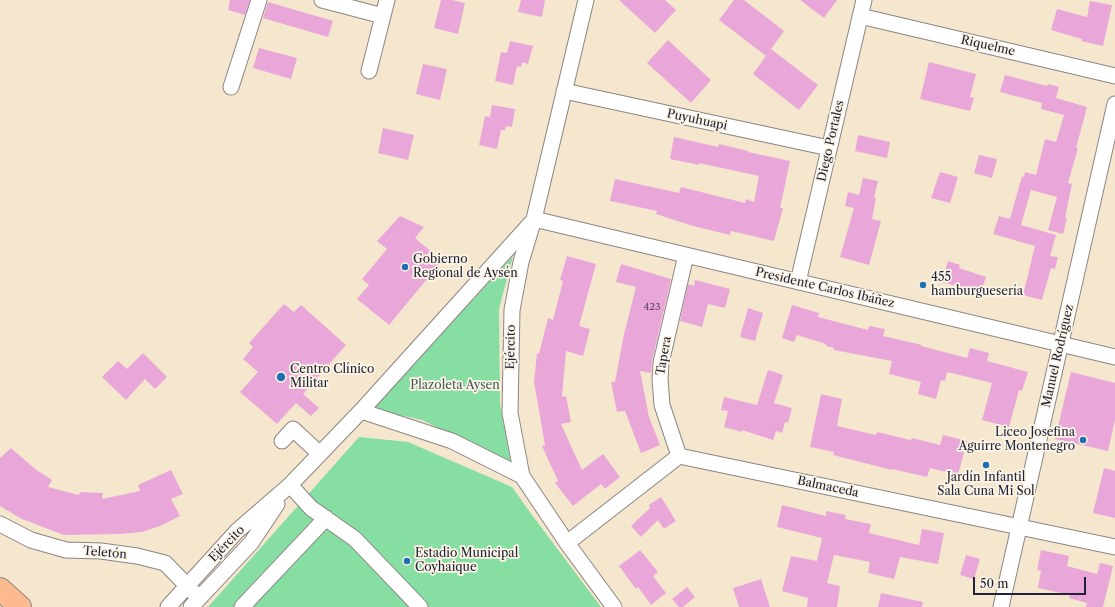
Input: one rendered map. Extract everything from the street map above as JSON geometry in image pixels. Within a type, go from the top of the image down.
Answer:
[{"type":"highway","points":[[0,589],[20,607]]},
{"type":"street","points":[[231,88],[259,0]]},
{"type":"street","points":[[322,0],[383,16]]},
{"type":"street","points":[[369,71],[387,0]]},
{"type":"street","name":"Ejército","points":[[586,0],[534,219],[521,262],[512,310],[510,413],[522,476],[567,543],[614,607]]},
{"type":"street","name":"Diego Portales","points":[[798,282],[864,0]]},
{"type":"street","name":"Riquelme","points":[[860,16],[1115,76]]},
{"type":"street","name":"Puyuhuapi","points":[[564,91],[829,148]]},
{"type":"street","name":"Manuel Rodríguez","points":[[1001,607],[1115,104]]},
{"type":"street","name":"Ejército","points":[[168,607],[237,531],[290,485],[361,411],[534,219]]},
{"type":"street","name":"Presidente Carlos Ibáñez","points":[[534,219],[1115,357]]},
{"type":"street","name":"Tapera","points":[[679,456],[662,405],[660,379],[661,363],[686,255]]},
{"type":"street","name":"Ejército","points":[[361,411],[452,441],[522,476]]},
{"type":"street","points":[[282,441],[293,429],[320,454]]},
{"type":"street","points":[[567,543],[679,456]]},
{"type":"street","name":"Balmaceda","points":[[679,456],[1115,547]]},
{"type":"street","points":[[290,485],[311,508],[355,539],[420,607]]},
{"type":"street","name":"Ejército","points":[[195,603],[251,543],[290,485]]},
{"type":"street","points":[[242,607],[326,518]]},
{"type":"street","name":"Teletón","points":[[0,524],[31,540],[66,550],[101,551],[137,556],[165,563],[187,586],[195,603]]},
{"type":"green space","name":"Plazoleta Aysen","points":[[513,256],[499,309],[500,404],[511,464],[422,420],[373,409]]},
{"type":"green space","name":"Estadio Municipal Coyhaique","points":[[359,437],[408,442],[512,487],[601,607],[208,607]]},
{"type":"building","points":[[230,0],[250,0],[245,15],[228,10]]},
{"type":"building","points":[[441,0],[452,0],[465,3],[458,34],[434,28]]},
{"type":"building","points":[[521,0],[545,0],[542,17],[518,12]]},
{"type":"building","points":[[619,0],[665,0],[676,10],[655,33]]},
{"type":"building","points":[[734,0],[744,0],[784,31],[766,56],[719,20]]},
{"type":"building","points":[[800,0],[837,0],[824,18]]},
{"type":"building","points":[[1090,1],[1112,5],[1103,46],[1081,41],[1082,39],[1051,30],[1057,9],[1087,17]]},
{"type":"building","points":[[268,2],[333,21],[328,37],[263,18]]},
{"type":"building","points":[[668,40],[711,80],[691,103],[647,63]]},
{"type":"building","points":[[510,41],[533,46],[528,64],[522,62],[521,67],[517,66],[513,85],[495,81],[501,52],[507,53]]},
{"type":"building","points":[[259,48],[297,58],[291,79],[253,68]]},
{"type":"building","points":[[771,49],[818,85],[799,110],[753,74]]},
{"type":"building","points":[[929,62],[976,74],[970,97],[974,98],[970,111],[920,99]]},
{"type":"building","points":[[423,64],[447,69],[440,100],[416,94]]},
{"type":"building","points":[[1005,75],[1047,86],[1048,84],[1059,87],[1056,98],[1087,107],[1076,148],[1078,148],[1068,183],[1072,184],[1063,234],[1048,230],[1057,197],[1031,190],[1021,225],[1056,235],[1050,256],[1058,257],[1055,269],[1051,268],[1042,300],[1023,295],[1035,246],[993,234],[999,216],[1010,219],[1022,176],[1024,177],[1025,172],[1036,175],[1045,139],[1056,142],[1064,115],[1041,109],[1042,103],[1000,92]]},
{"type":"building","points":[[492,105],[515,109],[512,127],[506,126],[505,130],[501,130],[497,149],[479,145],[485,116],[490,117]]},
{"type":"building","points":[[383,128],[414,135],[408,160],[378,153]]},
{"type":"building","points":[[858,135],[890,142],[887,158],[855,151]]},
{"type":"building","points":[[674,137],[718,147],[719,144],[790,161],[780,208],[783,208],[774,241],[731,231],[730,235],[693,226],[656,214],[657,211],[610,201],[615,179],[679,193],[681,187],[745,203],[746,199],[754,202],[759,176],[699,163],[699,165],[670,159]]},
{"type":"building","points":[[979,155],[997,159],[992,178],[974,173]]},
{"type":"building","points":[[940,172],[958,177],[950,203],[931,198]]},
{"type":"building","points":[[863,178],[878,181],[874,198],[876,198],[872,219],[881,221],[869,265],[840,257],[854,208],[845,206],[848,192],[859,195]]},
{"type":"building","name":"Gobierno Regional de Aysén","points":[[400,216],[424,227],[415,238],[442,261],[389,325],[357,299],[369,285],[362,279],[387,249],[377,241]]},
{"type":"building","points":[[567,256],[596,264],[579,326],[590,329],[583,356],[566,351],[562,397],[566,396],[571,422],[561,424],[582,470],[603,454],[620,477],[605,489],[601,484],[573,506],[555,483],[558,481],[542,446],[545,445],[534,382],[537,353],[539,354],[548,318],[553,320],[563,281],[560,280]]},
{"type":"building","points":[[948,261],[960,265],[959,268],[986,277],[979,297],[965,293],[966,289],[942,282]]},
{"type":"building","points":[[621,264],[671,279],[652,361],[651,373],[640,371],[649,417],[660,445],[641,453],[625,411],[617,412],[611,382],[615,382],[624,334],[636,287],[616,282]]},
{"type":"building","points":[[695,280],[730,289],[725,308],[708,304],[702,327],[680,321],[688,284],[694,286]]},
{"type":"building","points":[[284,304],[294,312],[301,305],[346,345],[303,394],[319,408],[311,416],[296,403],[277,424],[240,392],[258,372],[243,359],[253,347],[249,343]]},
{"type":"building","points":[[792,305],[819,313],[818,317],[868,330],[869,326],[885,329],[883,336],[967,358],[970,348],[989,353],[987,361],[1028,372],[1022,391],[1019,390],[1009,427],[982,420],[992,383],[947,372],[945,381],[941,380],[936,399],[918,394],[921,382],[889,374],[892,361],[834,350],[834,348],[826,346],[826,344],[797,335],[794,342],[782,338]]},
{"type":"building","points":[[748,308],[763,313],[755,341],[740,337]]},
{"type":"building","points":[[143,353],[167,377],[155,389],[145,379],[126,400],[102,377],[118,361],[127,369]]},
{"type":"building","points":[[768,370],[783,375],[774,403],[792,408],[788,423],[785,422],[782,433],[776,431],[773,440],[742,430],[742,432],[724,427],[728,411],[721,410],[724,397],[757,405]]},
{"type":"building","points":[[1071,372],[1115,383],[1115,420],[1108,451],[1055,439]]},
{"type":"building","points":[[821,394],[842,399],[837,426],[876,435],[877,432],[911,440],[912,438],[940,445],[943,435],[967,441],[958,475],[930,468],[927,477],[833,455],[834,452],[810,447]]},
{"type":"building","points":[[11,448],[35,469],[52,480],[48,487],[79,495],[80,492],[103,493],[102,499],[140,491],[138,485],[171,470],[183,494],[171,499],[180,516],[160,526],[142,532],[120,534],[64,535],[22,519],[0,506],[0,458]]},
{"type":"building","points":[[1104,468],[1115,471],[1115,518],[1093,513]]},
{"type":"building","points":[[661,497],[676,521],[664,529],[658,520],[641,537],[631,526],[650,508],[649,505]]},
{"type":"building","points":[[782,505],[826,516],[826,511],[846,515],[845,519],[871,524],[869,533],[919,545],[922,529],[944,533],[938,564],[900,557],[894,579],[868,573],[870,562],[834,555],[827,583],[840,586],[837,607],[807,607],[808,598],[782,591],[791,556],[817,561],[822,538],[777,527]]},
{"type":"building","points":[[640,550],[658,572],[653,576],[666,593],[651,605],[638,587],[636,589],[619,566]]},
{"type":"building","points":[[1041,550],[1069,556],[1067,566],[1097,574],[1100,563],[1113,566],[1103,607],[1086,607],[1087,603],[1069,598],[1070,595],[1038,588],[1041,571],[1037,570]]},
{"type":"building","points":[[966,555],[980,559],[974,579],[960,575]]},
{"type":"building","points":[[761,579],[770,607],[739,607],[733,588]]},
{"type":"building","points":[[687,587],[695,597],[683,607],[679,607],[672,599]]},
{"type":"building","points":[[881,593],[923,602],[922,607],[878,607]]},
{"type":"place","name":"Gobierno Regional de Aysén","points":[[405,267]]},
{"type":"place","name":"455 hamburguesería","points":[[923,285]]},
{"type":"place","name":"Centro Clínico Militar","points":[[281,377]]},
{"type":"place","name":"Liceo Josefina Aguirre Montenegro","points":[[1083,440]]},
{"type":"place","name":"Jardín Infantil Sala Cuna Mi Sol","points":[[986,465]]},
{"type":"place","name":"Estadio Municipal Coyhaique","points":[[407,561]]}]
